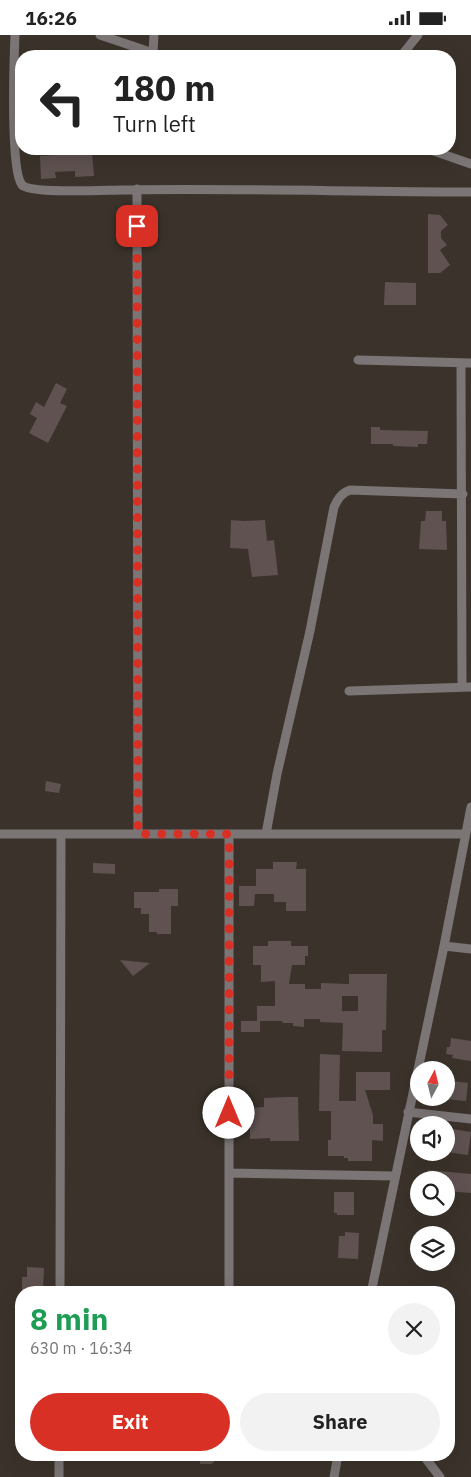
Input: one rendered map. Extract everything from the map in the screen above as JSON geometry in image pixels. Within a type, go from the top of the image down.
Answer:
[{"type":"street","points":[[15,35],[15,50]]},
{"type":"street","points":[[100,35],[144,50]]},
{"type":"street","points":[[154,35],[157,50]]},
{"type":"street","points":[[406,50],[418,35]]},
{"type":"street","points":[[16,155],[16,169],[21,184],[25,188],[36,190],[471,192]]},
{"type":"street","points":[[445,155],[471,164]]},
{"type":"street","points":[[137,189],[138,834]]},
{"type":"street","points":[[349,691],[467,687],[463,494],[466,363],[358,361]]},
{"type":"street","points":[[266,834],[277,774],[310,631],[334,507],[339,497],[344,492],[350,490],[463,494]]},
{"type":"street","points":[[372,1286],[444,946],[471,807]]},
{"type":"street","points":[[0,833],[465,834]]},
{"type":"street","points":[[60,1286],[61,834]]},
{"type":"street","points":[[229,834],[229,1286]]},
{"type":"street","points":[[444,946],[471,949]]},
{"type":"street","points":[[408,1112],[471,1119]]},
{"type":"street","points":[[229,1173],[395,1176]]},
{"type":"street","points":[[59,1461],[59,1477]]},
{"type":"street","points":[[334,1477],[337,1461]]},
{"type":"street","points":[[427,1461],[440,1477]]},
{"type":"building","points":[[92,155],[94,176],[75,177],[75,171],[55,172],[56,178],[41,179],[40,156]]},
{"type":"building","points":[[428,214],[440,215],[448,225],[441,231],[441,238],[447,245],[440,250],[450,265],[440,273],[428,273]]},
{"type":"building","points":[[385,282],[416,283],[416,305],[384,305]]},
{"type":"building","points":[[56,383],[67,389],[60,403],[67,406],[48,443],[29,433],[37,418],[30,414],[36,402],[44,407]]},
{"type":"building","points":[[371,427],[380,427],[380,430],[428,431],[427,444],[418,444],[418,447],[371,444]]},
{"type":"building","points":[[426,511],[442,511],[442,521],[446,521],[447,550],[419,549],[421,521],[425,521]]},
{"type":"building","points":[[231,520],[265,520],[267,541],[274,540],[278,575],[252,577],[248,549],[230,548]]},
{"type":"building","points":[[46,781],[61,784],[59,793],[45,791]]},
{"type":"building","points":[[273,862],[297,862],[296,869],[306,869],[306,911],[286,911],[286,902],[274,902],[274,894],[255,894],[254,906],[239,906],[239,886],[256,886],[256,869],[273,869]]},
{"type":"building","points":[[93,863],[115,864],[115,874],[93,873]]},
{"type":"building","points":[[159,889],[178,889],[178,906],[171,906],[171,934],[149,932],[149,914],[141,914],[141,908],[134,908],[134,892],[159,892]]},
{"type":"building","points":[[268,941],[291,941],[291,946],[308,946],[308,956],[305,956],[305,965],[292,965],[289,984],[305,984],[305,989],[321,989],[321,983],[349,984],[349,974],[387,974],[386,1030],[382,1030],[382,1052],[342,1051],[343,1023],[320,1022],[320,1019],[304,1019],[304,1027],[293,1026],[293,1023],[283,1023],[282,1021],[260,1021],[260,1032],[241,1032],[241,1021],[257,1021],[257,1006],[275,1006],[275,981],[261,982],[261,965],[253,965],[253,946],[268,946]],"holes":[[[342,996],[358,996],[358,1011],[342,1011]]]},
{"type":"building","points":[[120,960],[150,963],[133,976]]},
{"type":"building","points":[[451,1038],[471,1041],[471,1061],[452,1058],[453,1055],[446,1054],[447,1047],[450,1047]]},
{"type":"building","points":[[320,1054],[340,1055],[339,1101],[356,1101],[356,1072],[390,1072],[390,1090],[365,1090],[373,1115],[373,1124],[383,1124],[383,1141],[372,1140],[372,1161],[348,1161],[348,1158],[344,1158],[344,1156],[328,1156],[328,1140],[331,1140],[331,1111],[319,1111]]},
{"type":"building","points":[[455,1081],[468,1083],[466,1101],[455,1100]]},
{"type":"building","points":[[298,1097],[299,1141],[270,1141],[270,1138],[250,1139],[250,1108],[264,1107],[264,1098]]},
{"type":"building","points":[[455,1129],[471,1132],[468,1155],[455,1153]]},
{"type":"building","points":[[455,1173],[471,1174],[471,1193],[455,1192]]},
{"type":"building","points":[[334,1192],[354,1192],[354,1215],[337,1215],[337,1213],[334,1213]]},
{"type":"building","points":[[345,1232],[359,1233],[358,1259],[338,1258],[339,1236],[345,1236]]},
{"type":"building","points":[[27,1267],[44,1268],[43,1286],[22,1286],[22,1277],[27,1277]]},
{"type":"building","points":[[200,1461],[215,1461],[212,1464],[200,1464]]},
{"type":"route","points":[[137,226],[138,834],[229,834],[229,1113]]}]
